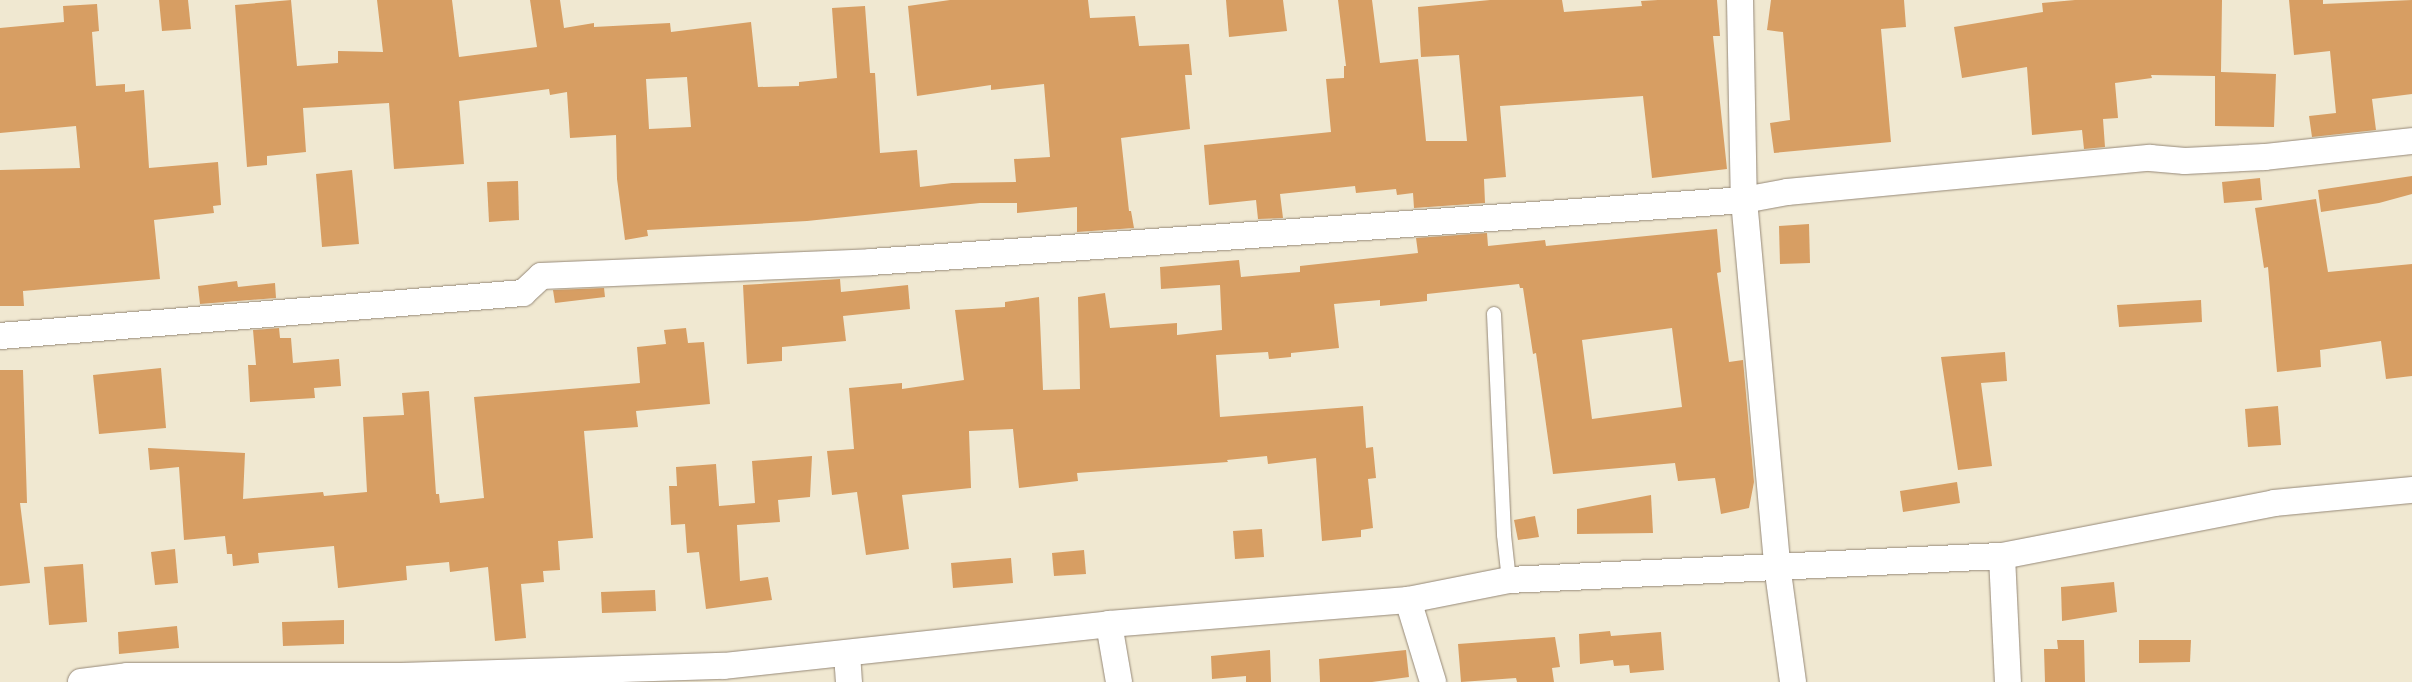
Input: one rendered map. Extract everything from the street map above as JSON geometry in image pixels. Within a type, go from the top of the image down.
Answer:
[{"type":"street","points":[[1740,0],[1744,200],[1777,565],[1793,682]]},
{"type":"street","points":[[0,336],[523,292],[540,276],[871,262],[1744,200],[1787,192],[2150,158],[2185,161],[2265,157],[2412,141]]},
{"type":"street","points":[[80,682],[127,679],[402,679],[725,674],[847,654],[1109,624],[1408,600],[1509,580],[1777,565],[2002,556],[2274,504],[2412,490]]},
{"type":"street","points":[[2002,556],[2008,682]]},
{"type":"street","points":[[1408,600],[1433,682]]},
{"type":"street","points":[[1109,624],[1119,682]]},
{"type":"street","points":[[847,654],[849,682]]},
{"type":"lane","points":[[1494,314],[1504,536],[1509,580]]},
{"type":"building","points":[[159,0],[188,0],[191,29],[162,31]]},
{"type":"building","points":[[291,0],[297,66],[338,63],[338,51],[383,52],[377,0],[452,0],[459,57],[537,47],[530,0],[560,0],[564,28],[594,23],[594,27],[670,23],[671,32],[751,22],[758,87],[799,86],[799,82],[837,78],[832,8],[865,6],[870,73],[875,73],[880,153],[917,150],[920,187],[952,183],[1016,182],[1014,159],[1050,157],[1044,84],[991,90],[991,85],[917,96],[908,6],[950,0],[1088,0],[1090,18],[1135,16],[1139,46],[1189,44],[1192,75],[1185,75],[1190,129],[1121,138],[1129,211],[1131,211],[1134,228],[1077,232],[1077,207],[1017,213],[1017,203],[980,203],[807,221],[647,230],[648,236],[625,240],[617,179],[616,135],[570,138],[567,92],[550,95],[549,89],[459,101],[464,164],[394,169],[389,103],[303,108],[306,152],[267,156],[267,165],[247,167],[235,5]],"holes":[[[687,77],[691,127],[649,129],[646,79]]]},
{"type":"building","points":[[1226,0],[1283,0],[1287,31],[1229,37]]},
{"type":"building","points":[[1338,0],[1372,0],[1380,63],[1418,59],[1426,141],[1467,141],[1459,55],[1421,57],[1418,7],[1490,0],[1562,0],[1564,12],[1642,6],[1641,1],[1717,0],[1720,36],[1713,36],[1727,169],[1652,178],[1643,96],[1500,106],[1506,177],[1484,179],[1485,203],[1414,208],[1413,193],[1397,195],[1396,189],[1356,193],[1355,186],[1280,194],[1283,218],[1258,219],[1256,200],[1209,205],[1204,145],[1331,132],[1326,79],[1344,78],[1344,66],[1346,66]]},
{"type":"building","points":[[1771,0],[1904,0],[1906,27],[1881,29],[1891,142],[1774,153],[1770,123],[1790,120],[1783,32],[1767,30]]},
{"type":"building","points":[[2075,0],[2222,0],[2221,72],[2276,74],[2274,127],[2215,126],[2215,76],[2151,75],[2152,78],[2115,83],[2118,118],[2103,119],[2105,147],[2084,149],[2082,130],[2032,135],[2027,67],[1962,78],[1954,27],[2043,12],[2042,3]]},
{"type":"building","points":[[2289,0],[2323,0],[2323,4],[2412,0],[2412,94],[2372,99],[2376,130],[2312,137],[2309,116],[2336,113],[2330,51],[2294,55]]},
{"type":"building","points":[[97,4],[99,31],[92,32],[96,86],[125,84],[125,92],[144,90],[149,168],[218,162],[221,205],[213,206],[214,213],[154,220],[160,279],[23,291],[24,306],[0,306],[0,170],[80,168],[76,126],[0,133],[0,28],[64,22],[63,6]]},
{"type":"building","points":[[352,170],[359,244],[322,247],[316,174]]},
{"type":"building","points":[[2412,176],[2412,194],[2379,203],[2321,212],[2318,190]]},
{"type":"building","points":[[2260,178],[2262,200],[2224,203],[2222,182]]},
{"type":"building","points":[[518,181],[519,220],[489,222],[487,182]]},
{"type":"building","points":[[2316,199],[2328,272],[2412,264],[2412,376],[2386,379],[2381,341],[2320,350],[2321,367],[2277,372],[2268,267],[2264,268],[2255,208]]},
{"type":"building","points":[[1809,224],[1810,263],[1780,264],[1779,226]]},
{"type":"building","points":[[1717,229],[1721,272],[1717,273],[1729,362],[1743,360],[1754,482],[1749,508],[1721,514],[1715,478],[1678,481],[1675,463],[1553,474],[1536,353],[1533,354],[1523,288],[1520,288],[1519,284],[1427,294],[1427,301],[1380,306],[1380,300],[1334,304],[1339,348],[1291,353],[1291,357],[1269,359],[1268,352],[1216,355],[1220,417],[1363,406],[1366,448],[1373,447],[1376,478],[1368,479],[1373,528],[1361,530],[1361,537],[1322,541],[1316,458],[1268,464],[1267,456],[1227,460],[1228,462],[1077,473],[1078,481],[1019,488],[1013,429],[969,431],[971,488],[902,495],[909,549],[866,555],[857,492],[832,495],[827,451],[854,449],[849,388],[902,383],[902,389],[964,380],[955,310],[1005,307],[1005,302],[1039,297],[1043,390],[1080,389],[1078,297],[1105,293],[1110,328],[1177,323],[1177,335],[1222,330],[1220,285],[1161,289],[1160,267],[1239,260],[1241,277],[1300,272],[1300,266],[1418,253],[1416,238],[1487,233],[1488,246],[1545,240],[1546,246]],"holes":[[[1672,328],[1682,407],[1592,419],[1582,340]]]},
{"type":"building","points":[[840,279],[841,292],[908,285],[910,309],[843,316],[846,341],[782,347],[782,361],[747,364],[743,285]]},
{"type":"building","points":[[237,281],[238,287],[275,283],[276,298],[200,304],[198,286]]},
{"type":"building","points":[[604,288],[605,297],[555,303],[553,290]]},
{"type":"building","points":[[2201,300],[2202,322],[2119,327],[2117,305]]},
{"type":"building","points":[[279,328],[280,338],[291,338],[293,363],[339,359],[341,386],[314,388],[315,398],[250,402],[248,365],[256,365],[253,330]]},
{"type":"building","points":[[686,328],[688,343],[704,342],[710,404],[636,411],[638,427],[584,431],[593,538],[558,541],[560,570],[543,571],[544,582],[521,584],[526,638],[495,641],[488,567],[450,572],[449,562],[406,566],[407,580],[338,588],[334,546],[258,553],[259,563],[233,566],[232,554],[227,554],[225,536],[184,540],[179,467],[150,470],[148,448],[245,453],[243,499],[323,492],[324,496],[367,492],[363,417],[404,415],[402,393],[429,391],[436,494],[439,494],[440,503],[484,498],[474,397],[640,383],[637,347],[666,344],[664,330]]},
{"type":"building","points":[[2005,352],[2007,381],[1981,383],[1992,466],[1958,470],[1941,357]]},
{"type":"building","points":[[161,368],[166,428],[99,434],[93,375]]},
{"type":"building","points":[[0,370],[23,370],[27,503],[20,503],[30,583],[0,586]]},
{"type":"building","points":[[2278,406],[2281,445],[2248,447],[2245,409]]},
{"type":"building","points":[[812,456],[810,497],[778,500],[780,522],[737,525],[740,581],[768,577],[772,600],[706,609],[699,552],[687,553],[685,524],[671,525],[669,486],[677,486],[676,467],[716,464],[719,506],[755,503],[752,461]]},
{"type":"building","points":[[1957,482],[1960,503],[1903,512],[1900,491]]},
{"type":"building","points":[[1651,495],[1653,533],[1577,534],[1577,509]]},
{"type":"building","points":[[1535,516],[1539,537],[1518,540],[1514,520]]},
{"type":"building","points":[[1262,529],[1264,557],[1235,559],[1233,531]]},
{"type":"building","points":[[175,549],[178,583],[155,585],[151,552]]},
{"type":"building","points":[[1084,550],[1086,574],[1054,576],[1052,553]]},
{"type":"building","points":[[1011,558],[1013,583],[953,588],[951,563]]},
{"type":"building","points":[[83,564],[87,622],[49,625],[44,567]]},
{"type":"building","points":[[2114,582],[2117,612],[2062,621],[2061,587]]},
{"type":"building","points":[[655,590],[656,611],[602,613],[601,592]]},
{"type":"building","points":[[344,620],[344,644],[283,646],[282,622]]},
{"type":"building","points":[[177,626],[179,648],[119,654],[118,632]]},
{"type":"building","points":[[1610,631],[1611,636],[1661,632],[1664,670],[1630,673],[1629,665],[1614,666],[1613,660],[1580,664],[1579,634]]},
{"type":"building","points":[[1555,637],[1560,667],[1552,668],[1554,682],[1517,682],[1516,678],[1461,682],[1458,644]]},
{"type":"building","points":[[2057,640],[2084,640],[2085,682],[2045,682],[2044,649],[2058,649]]},
{"type":"building","points":[[2139,640],[2191,640],[2190,662],[2139,663]]},
{"type":"building","points":[[1270,650],[1271,682],[1246,682],[1246,676],[1212,679],[1211,656]]},
{"type":"building","points":[[1406,650],[1409,677],[1372,682],[1320,682],[1319,659]]}]
